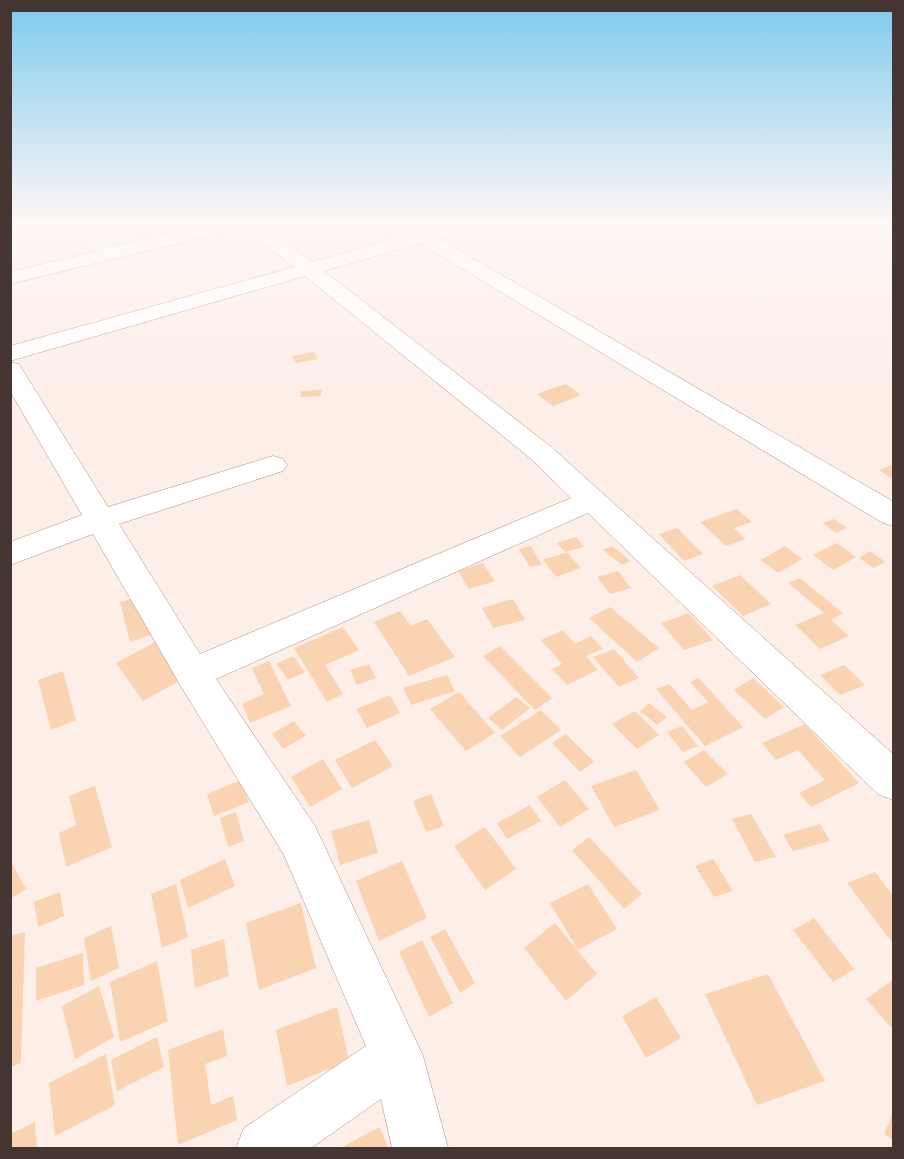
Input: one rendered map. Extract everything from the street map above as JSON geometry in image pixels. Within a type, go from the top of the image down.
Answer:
[{"type":"street","points":[[10,354],[283,275]]},
{"type":"street","points":[[317,275],[540,452],[894,782]]},
{"type":"street","points":[[486,275],[894,516]]},
{"type":"street","points":[[10,369],[192,673],[300,841],[397,1056],[420,1149]]},
{"type":"street","points":[[10,554],[99,520],[273,465]]},
{"type":"street","points":[[192,673],[592,500]]},
{"type":"street","points":[[264,1149],[397,1056]]},
{"type":"building","points":[[314,352],[318,359],[296,363],[292,356]]},
{"type":"building","points":[[566,384],[581,395],[553,406],[537,394]]},
{"type":"building","points":[[321,390],[321,396],[300,397],[301,391]]},
{"type":"building","points":[[894,464],[894,480],[879,470]]},
{"type":"building","points":[[737,509],[752,522],[734,528],[745,539],[726,546],[700,522]]},
{"type":"building","points":[[834,519],[847,528],[836,533],[823,523]]},
{"type":"building","points":[[677,528],[703,554],[684,561],[659,534]]},
{"type":"building","points":[[576,537],[584,547],[565,552],[557,543]]},
{"type":"building","points":[[837,543],[856,557],[833,570],[813,555]]},
{"type":"building","points":[[531,546],[542,565],[530,567],[519,549]]},
{"type":"building","points":[[612,546],[630,561],[622,565],[603,550]]},
{"type":"building","points":[[785,546],[802,559],[778,573],[761,560]]},
{"type":"building","points":[[870,551],[885,562],[874,568],[859,558]]},
{"type":"building","points":[[567,552],[581,568],[556,577],[543,560]]},
{"type":"building","points":[[483,563],[495,581],[469,589],[458,571]]},
{"type":"building","points":[[618,571],[631,588],[610,594],[597,577]]},
{"type":"building","points":[[740,575],[771,604],[743,616],[712,586]]},
{"type":"building","points":[[800,578],[843,613],[831,620],[849,636],[820,649],[795,625],[824,613],[788,583]]},
{"type":"building","points":[[142,596],[153,634],[130,642],[120,602]]},
{"type":"building","points":[[513,599],[525,620],[493,628],[482,608]]},
{"type":"building","points":[[610,607],[659,648],[637,662],[589,618]]},
{"type":"building","points":[[400,611],[411,626],[427,619],[455,657],[409,676],[374,622]]},
{"type":"building","points":[[689,613],[713,640],[684,650],[661,623]]},
{"type":"building","points":[[343,627],[359,650],[325,665],[343,694],[327,702],[294,648]]},
{"type":"building","points":[[563,630],[575,644],[591,636],[603,649],[586,656],[598,670],[567,685],[552,669],[562,664],[541,640]]},
{"type":"building","points":[[157,641],[185,678],[143,701],[116,663]]},
{"type":"building","points":[[500,646],[552,698],[535,710],[483,656]]},
{"type":"building","points":[[614,649],[639,678],[619,687],[593,657]]},
{"type":"building","points":[[293,656],[305,672],[288,680],[276,664]]},
{"type":"building","points":[[269,661],[291,706],[250,723],[242,704],[264,694],[252,668]]},
{"type":"building","points":[[369,664],[376,678],[357,685],[350,670]]},
{"type":"building","points":[[844,665],[865,685],[840,695],[820,675]]},
{"type":"building","points":[[63,671],[76,720],[51,730],[38,680]]},
{"type":"building","points":[[447,675],[455,691],[411,705],[403,688]]},
{"type":"building","points":[[699,678],[743,727],[705,746],[656,689],[669,684],[692,710],[708,702],[690,682]]},
{"type":"building","points":[[753,678],[784,707],[765,719],[734,690]]},
{"type":"building","points":[[459,692],[495,733],[466,751],[430,709]]},
{"type":"building","points":[[390,695],[400,713],[367,728],[356,709]]},
{"type":"building","points":[[516,697],[530,708],[502,730],[488,718]]},
{"type":"building","points":[[649,703],[667,717],[657,725],[640,711]]},
{"type":"building","points":[[541,710],[561,730],[520,757],[500,736]]},
{"type":"building","points":[[635,711],[659,735],[637,749],[612,724]]},
{"type":"building","points":[[294,721],[306,736],[283,749],[272,734]]},
{"type":"building","points":[[805,724],[859,783],[811,807],[799,793],[825,780],[798,750],[776,760],[762,743]]},
{"type":"building","points":[[682,726],[698,746],[683,752],[667,732]]},
{"type":"building","points":[[566,734],[594,762],[580,772],[552,743]]},
{"type":"building","points":[[375,740],[393,766],[352,788],[335,760]]},
{"type":"building","points":[[704,750],[728,774],[706,787],[684,762]]},
{"type":"building","points":[[323,759],[342,789],[310,807],[291,777]]},
{"type":"building","points":[[636,770],[660,810],[614,827],[591,786]]},
{"type":"building","points":[[241,780],[249,802],[214,816],[207,794]]},
{"type":"building","points":[[565,780],[589,809],[560,827],[537,797]]},
{"type":"building","points":[[95,786],[112,847],[66,867],[59,833],[76,825],[69,796]]},
{"type":"building","points":[[431,794],[444,826],[426,832],[413,801]]},
{"type":"building","points":[[530,805],[541,821],[507,839],[497,823]]},
{"type":"building","points":[[236,812],[244,841],[228,847],[220,818]]},
{"type":"building","points":[[751,814],[776,857],[755,862],[732,819]]},
{"type":"building","points":[[369,820],[378,853],[340,865],[331,831]]},
{"type":"building","points":[[820,824],[830,841],[793,851],[783,835]]},
{"type":"building","points":[[485,827],[516,869],[485,890],[454,846]]},
{"type":"building","points":[[589,837],[642,894],[624,909],[572,850]]},
{"type":"building","points":[[225,859],[235,886],[188,908],[180,880]]},
{"type":"building","points":[[713,859],[733,891],[714,897],[695,866]]},
{"type":"building","points":[[10,860],[26,889],[10,899]]},
{"type":"building","points":[[402,861],[427,918],[379,941],[356,881]]},
{"type":"building","points":[[875,872],[894,897],[894,945],[847,883]]},
{"type":"building","points":[[176,884],[188,937],[162,948],[151,894]]},
{"type":"building","points":[[588,884],[617,929],[578,950],[550,903]]},
{"type":"building","points":[[60,892],[64,916],[38,927],[34,902]]},
{"type":"building","points":[[301,903],[316,968],[259,990],[246,923]]},
{"type":"building","points":[[814,918],[854,969],[833,982],[793,930]]},
{"type":"building","points":[[555,923],[597,974],[566,1001],[524,948]]},
{"type":"building","points":[[111,926],[119,968],[91,981],[84,938]]},
{"type":"building","points":[[445,929],[475,983],[460,993],[430,937]]},
{"type":"building","points":[[25,932],[21,1063],[10,1067],[10,936]]},
{"type":"building","points":[[224,939],[229,976],[195,988],[191,950]]},
{"type":"building","points":[[422,940],[453,1003],[429,1017],[399,952]]},
{"type":"building","points":[[83,953],[84,985],[36,1001],[36,968]]},
{"type":"building","points":[[157,961],[168,1021],[120,1042],[110,982]]},
{"type":"building","points":[[768,974],[825,1081],[757,1105],[705,994]]},
{"type":"building","points":[[894,979],[894,1031],[866,999]]},
{"type":"building","points":[[99,986],[114,1037],[75,1059],[62,1006]]},
{"type":"building","points":[[656,997],[681,1038],[646,1058],[622,1016]]},
{"type":"building","points":[[337,1007],[349,1061],[287,1086],[276,1030]]},
{"type":"building","points":[[223,1029],[227,1056],[205,1064],[211,1105],[233,1096],[237,1120],[178,1145],[168,1050]]},
{"type":"building","points":[[157,1037],[164,1067],[117,1091],[111,1060]]},
{"type":"building","points":[[106,1054],[115,1105],[55,1136],[49,1083]]},
{"type":"building","points":[[894,1110],[894,1141],[884,1134]]},
{"type":"building","points":[[35,1122],[37,1148],[10,1148],[10,1134]]},
{"type":"building","points":[[380,1127],[388,1148],[340,1148]]}]
